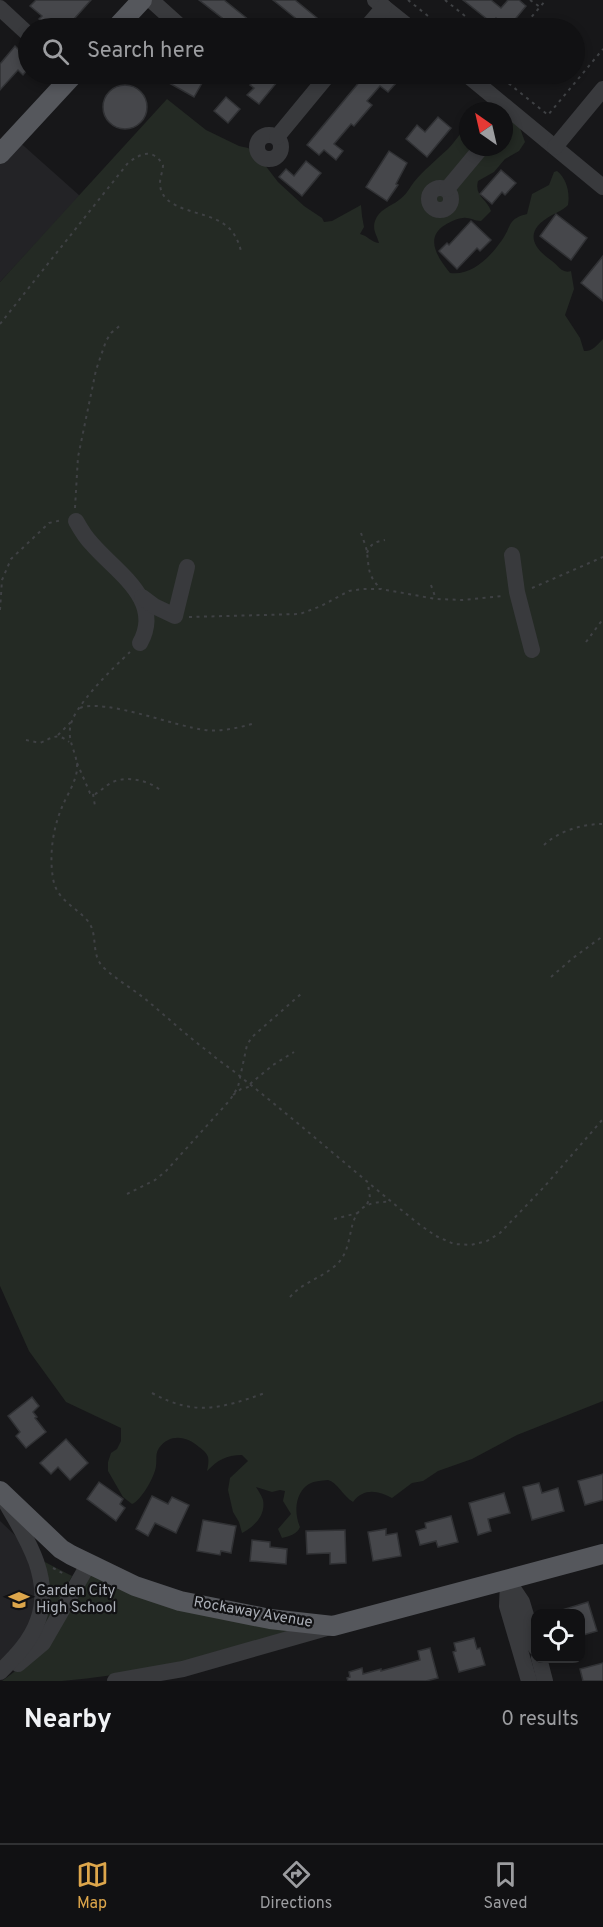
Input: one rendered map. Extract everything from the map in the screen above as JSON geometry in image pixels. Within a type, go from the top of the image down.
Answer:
[{"type":"main road","points":[[125,18],[142,0]]},
{"type":"main road","points":[[0,154],[64,84]]},
{"type":"main road","name":"Rockaway Avenue","points":[[0,1491],[61,1549],[88,1565],[135,1586],[180,1600],[270,1619],[333,1626],[603,1554]]},
{"type":"street","points":[[151,0],[171,18]]},
{"type":"street","points":[[371,18],[379,3],[398,18]]},
{"type":"street","points":[[0,8],[18,25]]},
{"type":"street","points":[[276,137],[321,84]]},
{"type":"street","points":[[476,84],[494,102]]},
{"type":"street","points":[[555,147],[603,89]]},
{"type":"street","points":[[513,119],[555,147],[603,187]]},
{"type":"street","points":[[447,189],[474,156]]},
{"type":"street","points":[[73,516],[93,546],[124,575],[142,597],[154,606],[175,616],[186,567]]},
{"type":"street","points":[[512,555],[517,592],[532,650]]},
{"type":"street","points":[[141,644],[147,625],[142,597]]},
{"type":"street","points":[[0,1491],[28,1540],[37,1561],[43,1595],[39,1619],[31,1635],[19,1653],[0,1672]]},
{"type":"street","points":[[0,1677],[43,1643],[88,1565]]},
{"type":"street","points":[[508,1581],[522,1602],[531,1632]]},
{"type":"street","points":[[508,1581],[507,1606],[529,1681]]},
{"type":"street","points":[[115,1681],[195,1666],[333,1626]]},
{"type":"street","points":[[540,1663],[545,1681]]},
{"type":"path","points":[[408,0],[430,18]]},
{"type":"path","points":[[446,0],[468,18]]},
{"type":"path","points":[[530,0],[540,8]]},
{"type":"path","points":[[531,18],[546,0]]},
{"type":"path","points":[[585,71],[603,49]]},
{"type":"path","points":[[509,84],[548,115],[574,84]]},
{"type":"path","points":[[0,324],[128,163],[145,153],[153,154],[163,165],[160,183],[165,198],[178,208],[199,212],[224,224],[233,232],[242,251]]},
{"type":"path","points":[[0,610],[2,580],[11,559],[49,523],[73,516],[78,457],[96,370],[106,341],[111,333],[122,324]]},
{"type":"path","points":[[361,533],[367,553],[369,573],[381,590]]},
{"type":"path","points":[[367,553],[375,542],[385,540]]},
{"type":"path","points":[[175,616],[300,614],[350,591],[381,590],[436,599],[463,600],[505,596],[530,589],[603,557]]},
{"type":"path","points":[[431,585],[436,599]]},
{"type":"path","points":[[586,642],[603,619]]},
{"type":"path","points":[[26,740],[40,743],[58,735],[71,722],[106,676],[141,644]]},
{"type":"path","points":[[78,710],[84,706],[94,705],[160,718],[202,730],[220,730],[252,724]]},
{"type":"path","points":[[71,722],[70,743],[86,787],[93,794],[94,806]]},
{"type":"path","points":[[58,735],[70,743]]},
{"type":"path","points":[[74,755],[76,769],[54,836],[52,876],[59,896],[91,925],[97,960],[435,1236],[454,1244],[471,1245],[487,1241],[500,1233],[544,1187],[603,1119]]},
{"type":"path","points":[[93,794],[101,791],[111,782],[128,779],[150,784],[161,790]]},
{"type":"path","points":[[544,845],[550,839],[576,827],[603,824]]},
{"type":"path","points":[[550,977],[603,936]]},
{"type":"path","points":[[127,1194],[155,1180],[166,1171],[231,1097],[238,1088],[247,1046],[252,1037],[301,994]]},
{"type":"path","points":[[231,1097],[251,1085],[273,1065],[294,1052]]},
{"type":"path","points":[[290,1297],[297,1289],[338,1264],[345,1253],[353,1221],[370,1198],[368,1182]]},
{"type":"path","points":[[365,1206],[372,1202],[392,1202]]},
{"type":"path","points":[[334,1219],[358,1214]]},
{"type":"path","points":[[152,1393],[166,1401],[201,1409],[224,1406],[266,1393]]},
{"type":"path","points":[[48,1565],[70,1578]]},
{"type":"shaded area","points":[[167,99],[206,130],[255,152],[278,182],[324,222],[332,221],[361,205],[364,227],[360,234],[379,243],[374,227],[379,214],[404,196],[414,182],[459,136],[459,156],[510,156],[494,172],[478,181],[479,194],[491,211],[481,221],[467,218],[454,220],[439,230],[435,236],[435,248],[450,273],[466,272],[486,259],[513,221],[527,214],[532,194],[549,185],[554,172],[557,171],[567,186],[568,205],[538,226],[534,232],[535,244],[561,269],[571,271],[574,289],[565,315],[580,338],[584,351],[592,349],[603,339],[603,1401],[517,1435],[472,1459],[438,1471],[423,1481],[412,1483],[392,1498],[381,1493],[366,1492],[353,1502],[331,1481],[312,1483],[306,1486],[298,1498],[296,1512],[299,1529],[282,1538],[278,1529],[291,1514],[283,1501],[285,1491],[272,1492],[256,1487],[263,1500],[263,1511],[255,1524],[242,1533],[233,1512],[228,1490],[230,1478],[248,1461],[242,1455],[231,1456],[219,1461],[207,1471],[208,1457],[203,1450],[189,1440],[173,1438],[163,1443],[157,1452],[156,1466],[147,1488],[132,1504],[123,1497],[108,1471],[111,1453],[117,1449],[121,1441],[121,1428],[66,1402],[29,1351],[0,1286],[0,282]]},
{"type":"shaded area","points":[[513,121],[520,128],[525,142],[519,151],[513,154]]},
{"type":"shaded area","points":[[16,139],[80,196],[0,282],[0,156]]},
{"type":"shaded area","name":"Garden City High School","points":[[0,1521],[21,1541],[38,1592],[34,1626],[0,1668]]},
{"type":"shaded area","points":[[41,1560],[72,1576],[45,1625]]},
{"type":"shaded area","points":[[91,1571],[303,1629],[214,1654],[153,1668],[62,1681],[2,1681],[30,1660]]},
{"type":"building","points":[[36,0],[91,0],[75,18],[40,18],[42,16],[30,6]]},
{"type":"building","points":[[199,0],[224,0],[246,18],[222,18]]},
{"type":"building","points":[[273,0],[295,0],[317,18],[295,18]]},
{"type":"building","points":[[463,0],[491,0],[501,8],[508,0],[519,0],[526,6],[516,18],[486,18]]},
{"type":"building","points":[[15,46],[18,49],[18,70],[0,90],[0,64]]},
{"type":"building","points":[[171,84],[201,84],[194,97]]},
{"type":"building","points":[[276,84],[259,104],[247,95],[254,88],[250,85]]},
{"type":"building","points":[[358,84],[395,84],[388,92],[380,86],[367,101],[372,105],[334,144],[343,151],[336,160],[324,150],[319,155],[307,145]]},
{"type":"building","points":[[125,85],[134,86],[141,91],[146,98],[146,116],[141,123],[134,128],[125,129],[116,128],[109,123],[104,116],[103,107],[104,98],[109,91],[116,86]]},
{"type":"building","points":[[226,97],[240,109],[228,123],[214,111]]},
{"type":"building","points":[[438,117],[451,128],[427,157],[406,139],[417,125],[425,132]]},
{"type":"building","points":[[389,151],[407,163],[396,184],[398,185],[387,201],[366,187]]},
{"type":"building","points":[[306,161],[321,173],[302,196],[279,177],[286,169],[294,176]]},
{"type":"building","points":[[501,170],[516,183],[505,195],[502,192],[492,204],[480,194]]},
{"type":"building","points":[[556,214],[587,238],[571,260],[540,236]]},
{"type":"building","points":[[471,221],[491,240],[480,251],[477,248],[457,269],[439,251],[447,243],[449,245]]},
{"type":"building","points":[[603,256],[603,301],[581,283]]},
{"type":"building","points":[[32,1397],[39,1406],[33,1412],[37,1417],[35,1418],[46,1432],[26,1448],[16,1436],[20,1432],[8,1416]]},
{"type":"building","points":[[66,1439],[88,1463],[70,1480],[58,1467],[51,1474],[40,1463]]},
{"type":"building","points":[[603,1474],[603,1500],[585,1505],[578,1481]]},
{"type":"building","points":[[99,1482],[123,1499],[120,1504],[125,1508],[116,1521],[87,1499]]},
{"type":"building","points":[[539,1483],[542,1493],[558,1488],[564,1511],[532,1520],[523,1487]]},
{"type":"building","points":[[504,1493],[510,1513],[488,1519],[491,1531],[478,1535],[469,1503]]},
{"type":"building","points":[[152,1496],[168,1504],[172,1497],[189,1505],[176,1533],[155,1523],[148,1536],[136,1529]]},
{"type":"building","points":[[451,1516],[458,1542],[438,1547],[436,1541],[420,1545],[416,1531],[426,1528],[425,1523]]},
{"type":"building","points":[[203,1520],[236,1526],[231,1553],[221,1551],[220,1555],[197,1551]]},
{"type":"building","points":[[386,1529],[386,1535],[397,1533],[401,1556],[373,1561],[368,1532]]},
{"type":"building","points":[[345,1530],[346,1563],[330,1564],[330,1553],[307,1554],[306,1531]]},
{"type":"building","points":[[252,1540],[270,1542],[270,1547],[287,1549],[286,1564],[250,1561]]},
{"type":"building","points":[[588,1602],[597,1631],[585,1635],[585,1609],[565,1609]]},
{"type":"building","points":[[474,1638],[485,1665],[459,1672],[453,1652],[456,1651],[454,1643]]},
{"type":"building","points":[[430,1648],[438,1678],[426,1681],[348,1681],[349,1672],[362,1668],[363,1674],[381,1669],[381,1671],[420,1660],[418,1651]]},
{"type":"building","points":[[603,1663],[603,1681],[583,1681],[580,1669]]},
{"type":"place","name":"Garden City High School","points":[[19,1600]]}]
